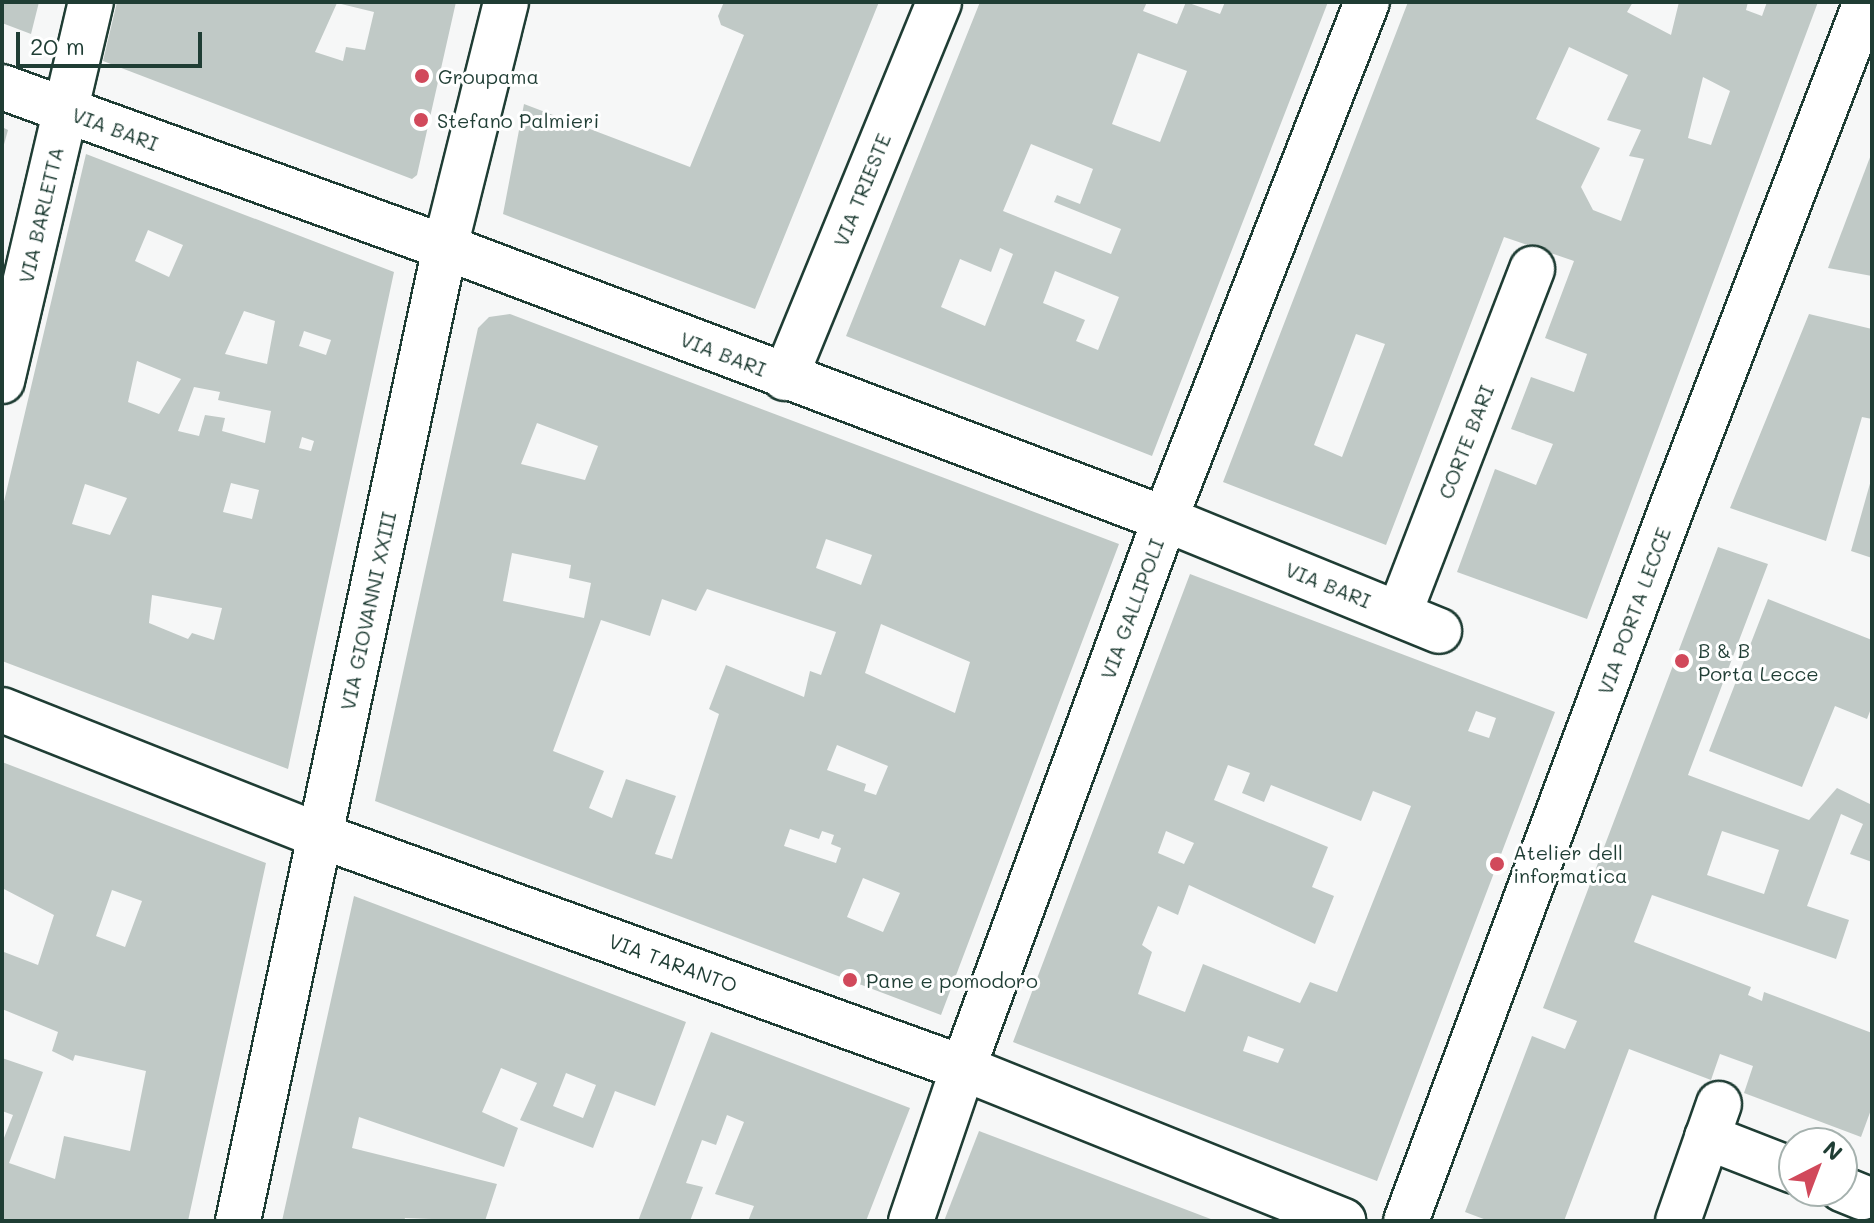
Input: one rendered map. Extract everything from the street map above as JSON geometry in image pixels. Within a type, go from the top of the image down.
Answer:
[{"type":"street","name":"VIA BARLETTA","points":[[2,381],[91,2]]},
{"type":"street","name":"VIA GIOVANNI XXIII","points":[[238,1221],[445,247],[506,2]]},
{"type":"street","name":"VIA TRIESTE","points":[[785,378],[939,2]]},
{"type":"street","name":"VIA GALLIPOLI","points":[[911,1221],[963,1068],[1165,519],[1367,2]]},
{"type":"street","name":"VIA PORTA LECCE","points":[[1406,1221],[1672,507],[1866,2]]},
{"type":"street","name":"VIA BARI","points":[[2,87],[445,247],[1165,519],[1439,631]]},
{"type":"street","name":"CORTE BARI","points":[[1399,614],[1532,269]]},
{"type":"street","name":"VIA TARANTO","points":[[2,710],[321,836],[963,1068],[1343,1221]]},
{"type":"street","points":[[1678,1221],[1713,1120],[1778,1161]]},
{"type":"building","points":[[2,2],[39,2],[31,34],[2,23]]},
{"type":"building","points":[[117,2],[456,2],[417,175],[412,179],[103,61]],"holes":[[[337,3],[374,12],[365,50],[346,47],[343,61],[315,52]]]},
{"type":"building","points":[[724,2],[879,2],[755,309],[503,214],[524,104],[690,167],[744,35],[721,25],[718,16]]},
{"type":"building","points":[[980,2],[1147,2],[1143,11],[1177,24],[1186,2],[1220,14],[1225,2],[1328,2],[1152,456],[846,336]],"holes":[[[1138,53],[1187,71],[1160,142],[1112,124]],[[1031,144],[1093,169],[1080,204],[1057,195],[1054,202],[1121,229],[1111,254],[1003,211]],[[1000,248],[1013,254],[985,326],[941,307],[960,259],[991,272]],[[1055,271],[1119,297],[1098,350],[1076,341],[1085,320],[1043,303]]]},
{"type":"building","points":[[1408,2],[1633,2],[1627,12],[1671,35],[1679,2],[1748,2],[1746,10],[1762,16],[1767,2],[1818,2],[1587,619],[1457,572],[1495,469],[1536,485],[1553,444],[1511,429],[1531,377],[1574,392],[1587,354],[1545,338],[1574,261],[1504,237],[1386,545],[1223,482]],"holes":[[[1569,47],[1628,75],[1607,120],[1641,130],[1629,156],[1644,159],[1621,221],[1593,210],[1581,187],[1600,148],[1536,119]],[[1703,77],[1730,91],[1711,145],[1688,138]],[[1356,334],[1385,344],[1342,457],[1314,445]]]},
{"type":"building","points":[[2,127],[8,130],[3,148],[2,148]]},
{"type":"building","points":[[1872,152],[1872,276],[1828,268]]},
{"type":"building","points":[[86,154],[394,272],[288,769],[2,661],[2,510]],"holes":[[[148,230],[183,245],[169,277],[135,261]],[[244,311],[275,321],[267,364],[225,354]],[[304,331],[331,340],[326,355],[299,346]],[[137,361],[181,379],[159,414],[128,402]],[[194,387],[220,392],[218,400],[271,411],[265,443],[222,431],[225,418],[205,415],[199,436],[178,431]],[[302,437],[314,441],[311,451],[299,448]],[[231,483],[259,490],[252,519],[223,512]],[[85,484],[127,498],[110,535],[72,524]],[[152,595],[222,608],[214,640],[192,633],[188,639],[149,623]]]},
{"type":"building","points":[[510,314],[1119,544],[941,1015],[375,801],[478,328],[489,317]],"holes":[[[537,423],[598,446],[585,480],[521,464]],[[826,539],[872,555],[861,585],[816,568]],[[512,553],[571,565],[569,578],[591,583],[584,618],[503,601]],[[707,589],[836,632],[821,675],[810,671],[804,697],[726,665],[709,709],[719,714],[672,859],[655,854],[676,796],[626,779],[612,818],[589,808],[604,771],[553,751],[601,620],[650,636],[662,599],[696,611]],[[881,624],[970,662],[955,713],[865,673]],[[837,745],[888,766],[876,795],[864,791],[866,784],[827,770]],[[790,829],[819,839],[822,831],[834,835],[831,844],[841,848],[836,863],[784,846]],[[863,878],[900,893],[883,932],[847,917]]]},
{"type":"building","points":[[1809,314],[1872,329],[1872,419],[1862,417],[1826,541],[1730,508]]},
{"type":"building","points":[[1872,480],[1872,558],[1851,551]]},
{"type":"building","points":[[1718,547],[1768,564],[1688,775],[1809,820],[1837,788],[1872,805],[1872,862],[1850,854],[1863,824],[1841,814],[1807,906],[1849,920],[1836,959],[1652,895],[1634,942],[1751,987],[1748,995],[1762,1001],[1764,992],[1872,1033],[1872,1107],[1861,1137],[1858,1136],[1858,1127],[1834,1127],[1744,1093],[1753,1066],[1720,1054],[1711,1080],[1629,1049],[1564,1221],[1489,1221],[1465,1212],[1532,1036],[1565,1049],[1577,1021],[1543,1008]],"holes":[[[1722,831],[1779,850],[1764,894],[1707,875]]]},
{"type":"building","points":[[1190,574],[1555,712],[1377,1181],[1013,1042]],"holes":[[[1476,711],[1496,718],[1489,738],[1468,731]],[[1228,765],[1250,773],[1242,793],[1264,802],[1271,785],[1361,821],[1373,791],[1411,806],[1337,992],[1310,982],[1300,1003],[1203,964],[1185,1012],[1138,994],[1152,952],[1142,945],[1158,906],[1178,915],[1189,885],[1315,944],[1334,896],[1312,887],[1328,847],[1214,800]],[[1166,831],[1194,843],[1184,864],[1158,853]],[[1248,1036],[1284,1049],[1278,1063],[1243,1051]]]},
{"type":"building","points":[[1768,599],[1872,640],[1872,706],[1867,719],[1835,706],[1802,787],[1709,751]]},
{"type":"building","points":[[2,762],[266,863],[188,1221],[2,1221],[2,1143],[13,1115],[2,1111],[2,1058],[43,1072],[9,1163],[55,1179],[64,1136],[130,1151],[146,1071],[75,1055],[73,1061],[52,1051],[58,1032],[2,1009],[4,952],[38,965],[54,915],[2,888]],"holes":[[[112,890],[142,901],[125,947],[96,936]]]},
{"type":"building","points":[[354,896],[686,1022],[655,1106],[615,1091],[593,1148],[520,1120],[537,1083],[501,1068],[482,1112],[518,1128],[504,1167],[359,1117],[352,1148],[497,1184],[485,1221],[405,1218],[404,1221],[282,1221]],"holes":[[[566,1073],[596,1085],[583,1118],[553,1106]]]},
{"type":"building","points":[[711,1032],[910,1108],[866,1221],[748,1221],[754,1206],[715,1194],[744,1122],[727,1115],[716,1145],[702,1140],[686,1183],[703,1187],[690,1221],[638,1221]]},
{"type":"building","points":[[979,1131],[1216,1221],[944,1221]]},
{"type":"place","name":"Groupama","points":[[422,76]]},
{"type":"place","name":"Stefano Palmieri","points":[[421,120]]},
{"type":"place","name":"B & B Porta Lecce","points":[[1682,661]]},
{"type":"place","name":"Atelier dell informatica","points":[[1497,864]]},
{"type":"place","name":"Pane e pomodoro","points":[[850,980]]}]
